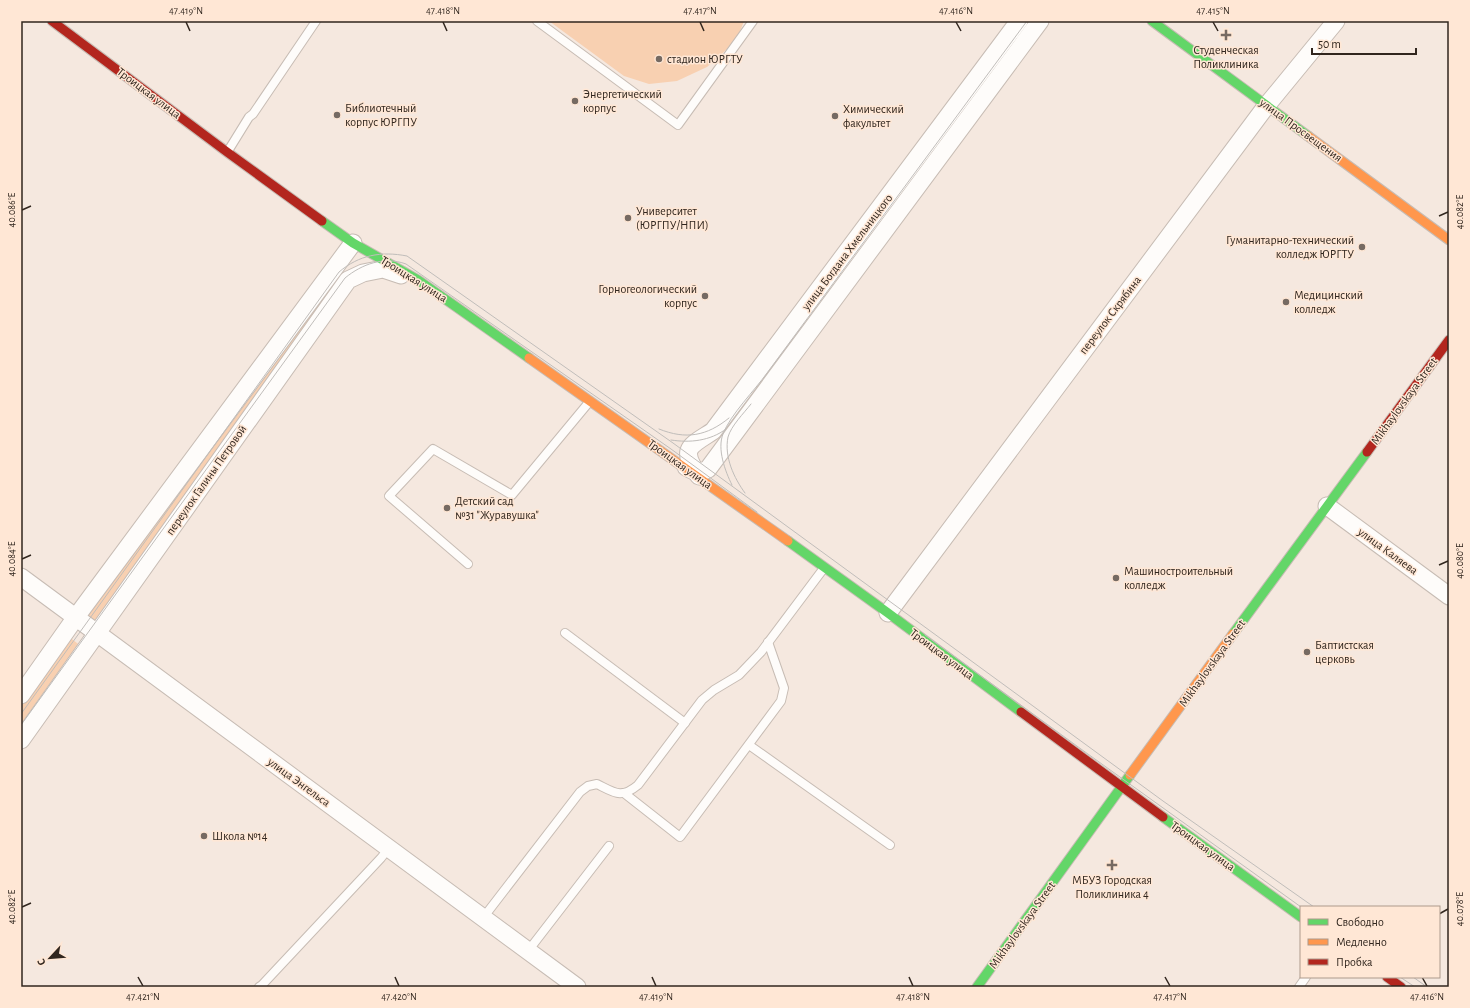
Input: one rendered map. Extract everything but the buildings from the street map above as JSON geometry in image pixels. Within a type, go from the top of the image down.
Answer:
[{"type":"street","name":"Троицкая улица","points":[[52,21],[227,152],[353,243],[418,280],[679,463]]},
{"type":"street","name":"улица Богдана Хмельницкого","points":[[1019,21],[714,432],[692,445],[688,454],[690,464],[702,474],[1040,21]]},
{"type":"street","name":"улица Просвещения","points":[[1152,21],[1449,240]]},
{"type":"street","name":"переулок Скрябина","points":[[888,613],[1267,105],[1336,21]]},
{"type":"street","name":"переулок Галины Петровой","points":[[21,695],[76,617],[353,243]]},
{"type":"street","name":"переулок Галины Петровой","points":[[21,740],[348,280],[363,273],[383,269],[418,280]]},
{"type":"street","name":"Mikhaylovskaya Street","points":[[977,987],[1449,340]]},
{"type":"street","points":[[679,463],[702,474]]},
{"type":"street","name":"Троицкая улица","points":[[702,474],[824,568],[888,613],[1122,787],[1300,916]]},
{"type":"street","name":"улица Каляева","points":[[1327,506],[1449,596]]},
{"type":"street","name":"улица Энгельса","points":[[21,577],[528,951],[570,985]]},
{"type":"street","points":[[1388,978],[1401,987]]},
{"type":"lane","points":[[65,21],[199,121],[217,144]]},
{"type":"lane","points":[[227,152],[249,117],[253,114],[316,21]]},
{"type":"lane","points":[[537,21],[678,125],[753,21]]},
{"type":"lane","points":[[468,564],[389,496],[433,449],[512,495],[591,401]]},
{"type":"lane","points":[[483,918],[580,792],[588,786],[597,784],[617,794],[630,792],[638,785],[702,700],[714,690],[739,675],[768,642],[824,568]]},
{"type":"lane","points":[[565,633],[685,722]]},
{"type":"lane","points":[[624,793],[680,838],[781,701],[784,688],[768,642]]},
{"type":"lane","points":[[749,745],[890,845]]},
{"type":"lane","points":[[528,951],[609,846]]},
{"type":"lane","points":[[262,986],[381,858],[388,848]]},
{"type":"lane","points":[[1299,987],[1305,978]]},
{"type":"shaded area","name":"стадион ЮРГТУ","points":[[549,21],[744,21],[739,34],[726,50],[707,67],[677,81],[649,84],[624,76]]},
{"type":"shaded area","points":[[337,270],[347,278],[97,626],[84,617]]},
{"type":"shaded area","points":[[68,636],[82,647],[21,732],[21,703]]},
{"type":"tram line","points":[[732,485],[724,467],[721,453],[721,440],[731,419],[767,373],[1027,21]]},
{"type":"tram line","points":[[21,714],[339,272],[362,258],[379,254],[407,256],[673,443],[1163,801],[1313,906]]},
{"type":"tram line","points":[[21,725],[345,278],[366,265],[382,261],[406,264],[671,449],[757,512]]},
{"type":"tram line","points":[[745,493],[737,481],[731,467],[727,452],[727,445],[728,437],[732,428],[751,404]]},
{"type":"tram line","points":[[659,429],[678,434],[696,434],[713,429],[729,418]]},
{"type":"tram line","points":[[671,440],[693,441],[707,439],[726,429]]},
{"type":"tram line","points":[[925,635],[1300,906]]},
{"type":"tram line","points":[[1402,978],[1415,987]]},
{"type":"tram line","points":[[1414,978],[1427,987]]},
{"type":"traffic: fast","points":[[1152,21],[1308,136]]},
{"type":"traffic: fast","points":[[322,221],[353,243],[418,280],[529,358]]},
{"type":"traffic: fast","points":[[1233,634],[1367,452]]},
{"type":"traffic: fast","points":[[788,541],[1021,712]]},
{"type":"traffic: fast","points":[[977,987],[1130,775]]},
{"type":"traffic: fast","points":[[1163,817],[1300,916]]},
{"type":"traffic: slow","points":[[1308,136],[1449,240]]},
{"type":"traffic: slow","points":[[529,358],[788,541]]},
{"type":"traffic: slow","points":[[1130,775],[1233,634]]},
{"type":"traffic: jam","points":[[52,21],[322,221]]},
{"type":"traffic: jam","points":[[1367,452],[1449,340]]},
{"type":"traffic: jam","points":[[1021,712],[1163,817]]},
{"type":"traffic: jam","points":[[1388,978],[1401,987]]},
{"type":"place","name":"Студенческая Поликлиника","points":[[1226,35]]},
{"type":"place","name":"стадион ЮРГТУ","points":[[659,59]]},
{"type":"place","name":"Энергетический корпус","points":[[575,101]]},
{"type":"place","name":"Библиотечный корпус ЮРГПУ","points":[[337,115]]},
{"type":"place","name":"Химический факультет","points":[[835,116]]},
{"type":"place","name":"Университет (ЮРГПУ/НПИ)","points":[[628,218]]},
{"type":"place","name":"Гуманитарно-технический колледж ЮРГТУ","points":[[1362,247]]},
{"type":"place","name":"Горногеологический корпус","points":[[705,296]]},
{"type":"place","name":"Медицинский колледж","points":[[1286,302]]},
{"type":"place","name":"Детский сад №31 \"Журавушка\"","points":[[447,508]]},
{"type":"place","name":"Машиностроительный колледж","points":[[1116,578]]},
{"type":"place","name":"Баптистская церковь","points":[[1307,652]]},
{"type":"place","name":"Школа №14","points":[[204,836]]},
{"type":"place","name":"МБУЗ Городская Поликлиника 4","points":[[1112,865]]}]
